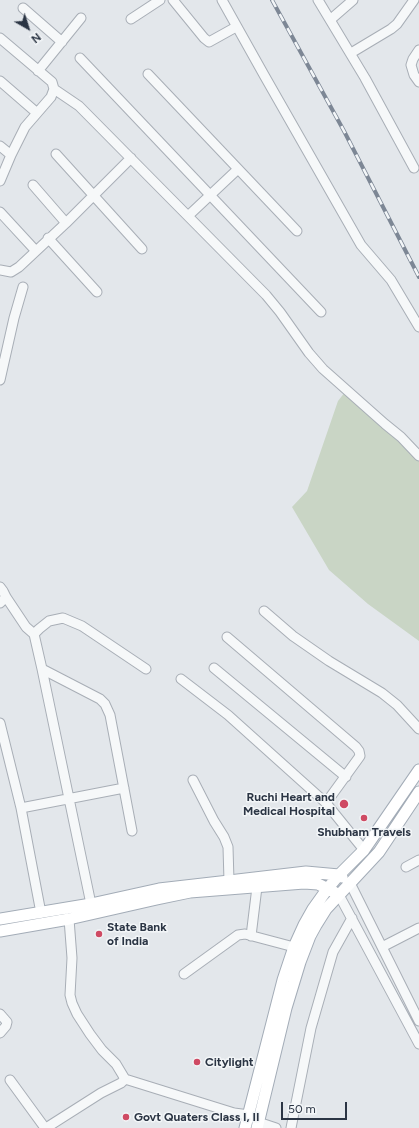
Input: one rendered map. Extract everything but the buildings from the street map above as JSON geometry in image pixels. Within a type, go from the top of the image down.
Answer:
[{"type":"main road","points":[[245,1128],[283,980],[294,947],[304,925],[328,888],[364,850],[419,770]]},
{"type":"main road","points":[[257,1125],[286,1008],[300,962],[310,936],[326,909],[379,852],[419,792]]},
{"type":"main road","points":[[0,919],[91,904],[159,889],[306,872],[339,875],[350,883]]},
{"type":"main road","points":[[0,931],[69,919],[190,892],[304,883],[318,884],[339,895]]},
{"type":"street","points":[[131,19],[160,0]]},
{"type":"street","points":[[173,0],[209,42],[236,27]]},
{"type":"street","points":[[222,0],[361,245],[391,280],[419,328]]},
{"type":"street","points":[[318,0],[351,53],[414,168]]},
{"type":"street","points":[[330,20],[353,0]]},
{"type":"street","points":[[351,53],[397,24],[414,0]]},
{"type":"street","points":[[24,8],[62,42]]},
{"type":"street","points":[[38,71],[81,18]]},
{"type":"street","points":[[0,38],[52,82],[54,89],[51,97],[25,127],[0,181]]},
{"type":"street","points":[[419,50],[413,59],[412,65],[414,75],[419,82]]},
{"type":"street","points":[[80,58],[320,312]]},
{"type":"street","points":[[148,74],[297,231]]},
{"type":"street","points":[[0,81],[37,113]]},
{"type":"street","points":[[54,89],[79,106],[266,295],[309,353],[323,369],[401,436],[419,456]]},
{"type":"street","points":[[0,146],[11,155]]},
{"type":"street","points":[[56,154],[142,249]]},
{"type":"street","points":[[0,270],[8,272],[14,271],[66,223],[131,158]]},
{"type":"street","points":[[188,216],[238,169]]},
{"type":"street","points":[[33,185],[66,223]]},
{"type":"street","points":[[0,212],[35,250]]},
{"type":"street","points":[[48,238],[97,292]]},
{"type":"street","points":[[0,380],[23,286]]},
{"type":"street","points":[[0,588],[3,590],[3,600],[34,634],[91,904]]},
{"type":"street","points":[[264,611],[293,636],[329,661],[382,693],[397,705],[419,729]]},
{"type":"street","points":[[34,634],[49,621],[63,618],[82,626],[146,669]]},
{"type":"street","points":[[227,637],[360,751],[360,756],[326,803]]},
{"type":"street","points":[[214,668],[346,777]]},
{"type":"street","points":[[42,669],[100,699],[105,704],[110,715],[132,831]]},
{"type":"street","points":[[181,679],[228,714],[326,803],[364,850]]},
{"type":"street","points":[[0,723],[21,808],[41,913]]},
{"type":"street","points":[[192,780],[224,837],[228,847],[229,881]]},
{"type":"street","points":[[21,808],[124,788]]},
{"type":"street","points":[[406,867],[419,860]]},
{"type":"street","points":[[350,883],[419,1021]]},
{"type":"street","points":[[251,936],[256,887]]},
{"type":"street","points":[[339,895],[419,1044]]},
{"type":"street","points":[[291,1128],[311,1028],[333,952],[352,918]]},
{"type":"street","points":[[69,919],[72,958],[70,995],[72,1003],[90,1034],[102,1050],[116,1064],[125,1079],[234,1113],[249,1115]]},
{"type":"street","points":[[382,947],[419,928]]},
{"type":"street","points":[[184,974],[238,935],[245,934],[294,947]]},
{"type":"street","points":[[0,1014],[8,1022],[0,1033]]},
{"type":"street","points":[[10,1080],[45,1128],[101,1093],[121,1083],[125,1079]]},
{"type":"street","points":[[257,1125],[276,1128]]},
{"type":"green space","points":[[345,392],[419,459],[419,641],[368,604],[329,570],[292,507],[307,491],[338,401]]},
{"type":"railway","points":[[272,0],[344,131],[419,277]]},
{"type":"place","name":"Ruchi Heart and Medical Hospital","points":[[344,804]]},
{"type":"place","name":"Shubham Travels","points":[[364,818]]},
{"type":"place","name":"State Bank of India","points":[[99,934]]},
{"type":"place","name":"Citylight","points":[[197,1062]]},
{"type":"place","name":"Govt Quaters Class I, II","points":[[126,1117]]}]
